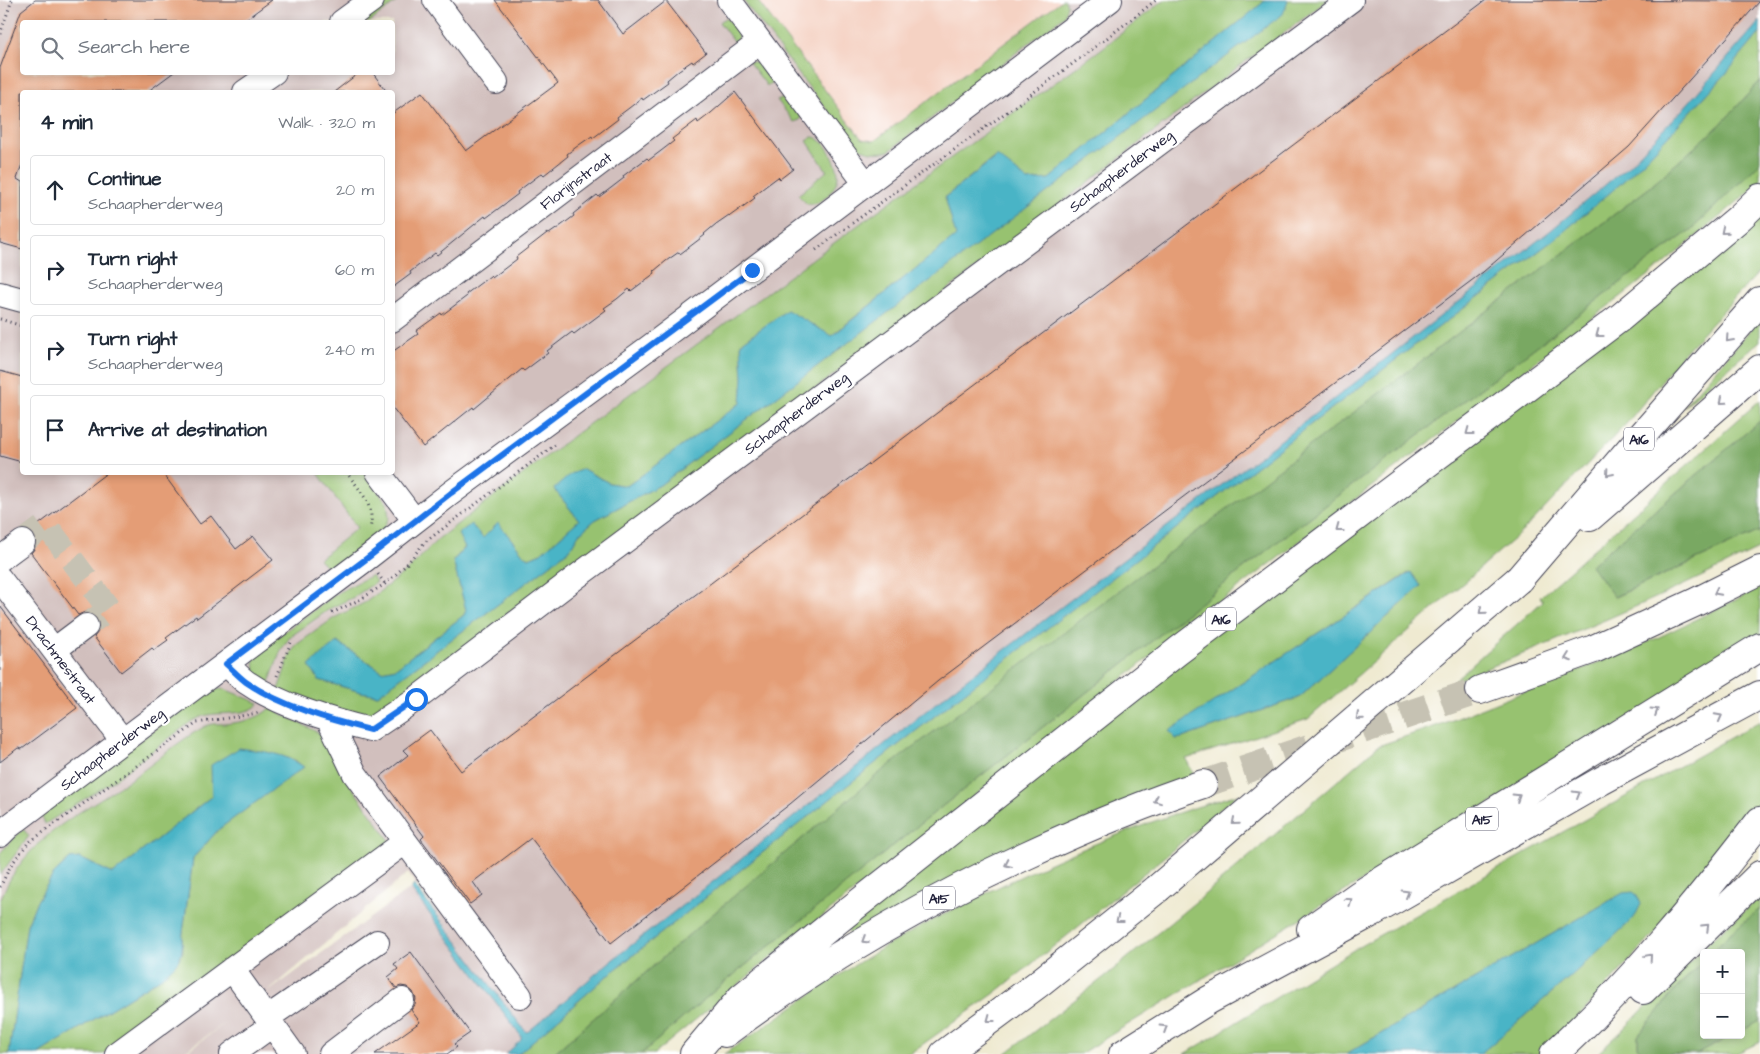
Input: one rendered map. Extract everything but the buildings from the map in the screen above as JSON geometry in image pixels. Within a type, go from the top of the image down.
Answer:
[{"type":"highway","name":"A16","points":[[695,1054],[741,998],[850,910],[1178,651],[1621,317],[1738,219],[1760,198]]},
{"type":"highway","name":"A16","points":[[1519,579],[1760,301]]},
{"type":"highway","points":[[944,1054],[1038,984],[1157,889],[1519,579],[1760,369]]},
{"type":"highway","points":[[1480,690],[1594,649],[1694,604],[1760,570]]},
{"type":"highway","name":"A15","points":[[1123,1054],[1209,1000],[1359,895],[1760,647]]},
{"type":"highway","name":"A15","points":[[1209,1000],[1371,913],[1601,781],[1760,695]]},
{"type":"highway","name":"A15","points":[[695,1054],[806,977],[888,926],[964,885],[1068,836],[1172,794],[1203,784]]},
{"type":"highway","points":[[1554,1054],[1624,986],[1697,902],[1760,821]]},
{"type":"highway","points":[[1567,1054],[1618,1016],[1760,875]]},
{"type":"street","points":[[345,20],[372,0]]},
{"type":"street","points":[[435,0],[496,82]]},
{"type":"street","points":[[729,0],[866,184]]},
{"type":"street","name":"Schaapherderweg","points":[[226,664],[246,682],[269,695],[329,720],[370,730],[416,699],[583,572],[1351,0]]},
{"type":"street","name":"Schaapherderweg","points":[[3,826],[123,741],[226,664],[451,493],[651,346],[1105,2]]},
{"type":"street","name":"Florijnstraat","points":[[395,318],[760,42]]},
{"type":"street","points":[[248,90],[270,75]]},
{"type":"street","points":[[0,294],[20,299]]},
{"type":"street","points":[[380,475],[415,521]]},
{"type":"street","points":[[0,559],[23,542]]},
{"type":"street","name":"Drachmestraat","points":[[0,579],[123,741]]},
{"type":"street","points":[[54,650],[86,626]]},
{"type":"street","points":[[329,720],[355,774],[520,996]]},
{"type":"street","points":[[117,1054],[406,842]]},
{"type":"street","points":[[232,1054],[270,1022],[377,942]]},
{"type":"street","points":[[232,970],[293,1054]]},
{"type":"street","points":[[331,1054],[402,1000]]},
{"type":"path","points":[[0,34],[12,0]]},
{"type":"path","points":[[808,256],[880,202],[955,150],[1156,0]]},
{"type":"path","points":[[0,319],[20,325]]},
{"type":"path","points":[[506,482],[561,440]]},
{"type":"path","points":[[348,475],[368,502],[370,508],[371,528],[358,540],[359,549],[385,584]]},
{"type":"shaded area","points":[[0,0],[757,0],[862,139],[874,141],[1062,0],[1760,0],[1760,106],[599,1054],[537,1054],[408,873],[264,995],[411,888],[521,1036],[521,1040],[506,1054],[184,1054],[228,1021],[181,1054],[0,1054]]},
{"type":"shaded area","points":[[757,0],[1062,0],[874,141],[862,139]]},
{"type":"green space","points":[[382,0],[399,0],[373,20],[362,20]]},
{"type":"green space","points":[[743,0],[757,0],[862,139],[874,141],[1062,0],[1065,0],[1067,5],[1064,16],[889,151],[877,152],[857,147]]},
{"type":"green space","points":[[1164,0],[1266,0],[1049,179],[1028,181],[996,156],[945,197],[957,236],[831,336],[787,310],[741,343],[743,378],[741,403],[627,486],[609,483],[583,469],[554,489],[579,520],[541,553],[529,558],[525,556],[498,523],[483,538],[471,524],[465,547],[453,561],[466,610],[464,615],[396,668],[382,671],[337,642],[309,666],[319,680],[378,695],[570,549],[579,534],[595,520],[660,485],[1282,14],[1288,0],[1328,0],[966,276],[593,554],[535,591],[382,716],[349,721],[278,690],[290,655],[296,645],[334,618],[366,602],[409,569],[438,539],[577,433],[861,223],[1100,50]]},
{"type":"green space","points":[[723,19],[728,19],[738,32],[738,41],[734,42],[719,22]]},
{"type":"green space","points":[[1760,33],[1760,81],[1721,124],[1649,188],[879,774],[707,919],[553,1054],[518,1054],[607,976],[960,696],[1306,428],[1556,238],[1619,185],[1648,157],[1724,76]]},
{"type":"green space","points":[[748,61],[760,64],[766,69],[773,79],[772,83],[767,86]]},
{"type":"green space","points":[[1760,81],[1760,163],[1693,228],[1280,540],[925,820],[720,986],[641,1054],[553,1054],[707,919],[878,774],[1649,188],[1721,124]]},
{"type":"green space","points":[[782,98],[790,101],[801,115],[800,120],[794,122],[777,100]]},
{"type":"green space","points":[[812,137],[821,141],[830,152],[838,171],[838,176],[834,187],[823,200],[818,203],[807,204],[798,195],[827,171],[807,141]]},
{"type":"green space","points":[[1760,163],[1760,183],[1661,266],[1194,622],[769,959],[654,1054],[641,1054],[720,986],[925,820],[1280,540],[1693,228]]},
{"type":"green space","points":[[1760,205],[1760,271],[1684,353],[1627,423],[1525,529],[1308,719],[1186,759],[1195,777],[851,935],[843,923]],"holes":[[[1410,572],[1421,586],[1300,697],[1182,738],[1170,731]]]},
{"type":"green space","points":[[1760,319],[1760,341],[1683,407]]},
{"type":"green space","points":[[1760,400],[1760,421],[1591,565],[1615,597],[1760,531],[1760,548],[1608,619],[1452,682],[1543,601],[1540,597]]},
{"type":"green space","points":[[1760,421],[1760,531],[1614,597],[1591,565]]},
{"type":"green space","points":[[319,475],[366,475],[387,503],[389,518],[381,533],[337,566],[327,567],[319,559],[357,528]]},
{"type":"green space","points":[[372,575],[376,582],[354,597],[331,608],[290,637],[281,650],[268,686],[255,674],[254,659],[259,650],[339,592]]},
{"type":"green space","points":[[1760,588],[1760,641],[1319,907],[1080,1054],[1005,1054],[1108,974],[1210,890],[1378,746],[1450,721],[1655,639]]},
{"type":"green space","points":[[224,689],[259,703],[250,710],[243,712],[208,715],[192,721],[110,783],[45,824],[41,815],[207,690]]},
{"type":"green space","points":[[270,708],[323,735],[344,776],[391,842],[104,1054],[38,1054],[162,977],[183,952],[182,940],[193,858],[219,829],[303,767],[295,760],[269,753],[211,780],[212,796],[113,874],[80,858],[70,859],[53,875],[36,903],[27,925],[9,1054],[0,1054],[0,901],[11,878],[25,858],[59,826],[141,772],[197,731],[211,724],[249,720]]},
{"type":"green space","points":[[1760,721],[1760,802],[1659,929],[1569,1027],[1540,1054],[1480,1054],[1570,977],[1616,897],[1346,1054],[1185,1054],[1355,949]]},
{"type":"green space","points":[[1238,794],[1175,848],[995,993],[909,1054],[724,1054],[863,960],[969,901],[1029,872],[1121,834]]},
{"type":"green space","points":[[23,829],[29,836],[0,875],[0,853]]},
{"type":"green space","points":[[1760,897],[1760,909],[1728,935],[1715,949],[1702,949]]},
{"type":"green space","points":[[1760,909],[1760,1021],[1745,1029],[1745,949],[1715,949],[1728,935]]},
{"type":"green space","points":[[1700,951],[1700,964],[1675,990],[1638,1036],[1638,1046],[1642,1054],[1597,1054]]},
{"type":"green space","points":[[1700,964],[1700,1039],[1725,1039],[1697,1054],[1642,1054],[1638,1046],[1638,1036],[1675,990]]},
{"type":"green space","points":[[1760,1021],[1760,1042],[1735,1054],[1697,1054],[1725,1039],[1745,1039],[1745,1029]]},
{"type":"water","points":[[1266,0],[1288,0],[1283,14],[660,485],[595,520],[579,534],[570,549],[378,695],[319,680],[309,666],[337,642],[382,671],[396,668],[464,615],[466,610],[453,561],[465,548],[458,534],[471,524],[483,538],[498,523],[525,556],[529,558],[541,553],[579,520],[554,489],[571,474],[583,469],[609,483],[627,486],[741,403],[743,378],[741,343],[787,310],[832,336],[956,236],[945,197],[997,156],[1028,181],[1049,179]]},
{"type":"water","points":[[1760,21],[1760,33],[1724,76],[1648,157],[1619,185],[1556,238],[1306,428],[960,696],[607,976],[518,1054],[506,1054],[521,1040],[521,1036],[411,889],[414,885],[526,1032],[529,1031],[607,964],[952,690],[1294,430],[1550,231],[1629,165],[1683,109]]},
{"type":"water","points":[[1411,572],[1421,586],[1300,697],[1182,738],[1176,739],[1169,731]]},
{"type":"water","points":[[239,748],[281,756],[304,767],[219,829],[193,858],[182,952],[178,961],[162,977],[38,1054],[9,1054],[27,925],[36,903],[53,875],[70,859],[80,858],[113,874],[212,796],[211,765]]},
{"type":"water","points":[[1633,892],[1637,895],[1641,904],[1634,918],[1570,977],[1480,1054],[1346,1054],[1623,893]]},
{"type":"tunnel","points":[[23,542],[46,525],[109,609],[86,626]]},
{"type":"tunnel","points":[[1203,784],[1480,690]]},
{"type":"route","points":[[416,699],[370,730],[329,720],[269,695],[246,682],[226,664],[451,493],[752,270]]}]
